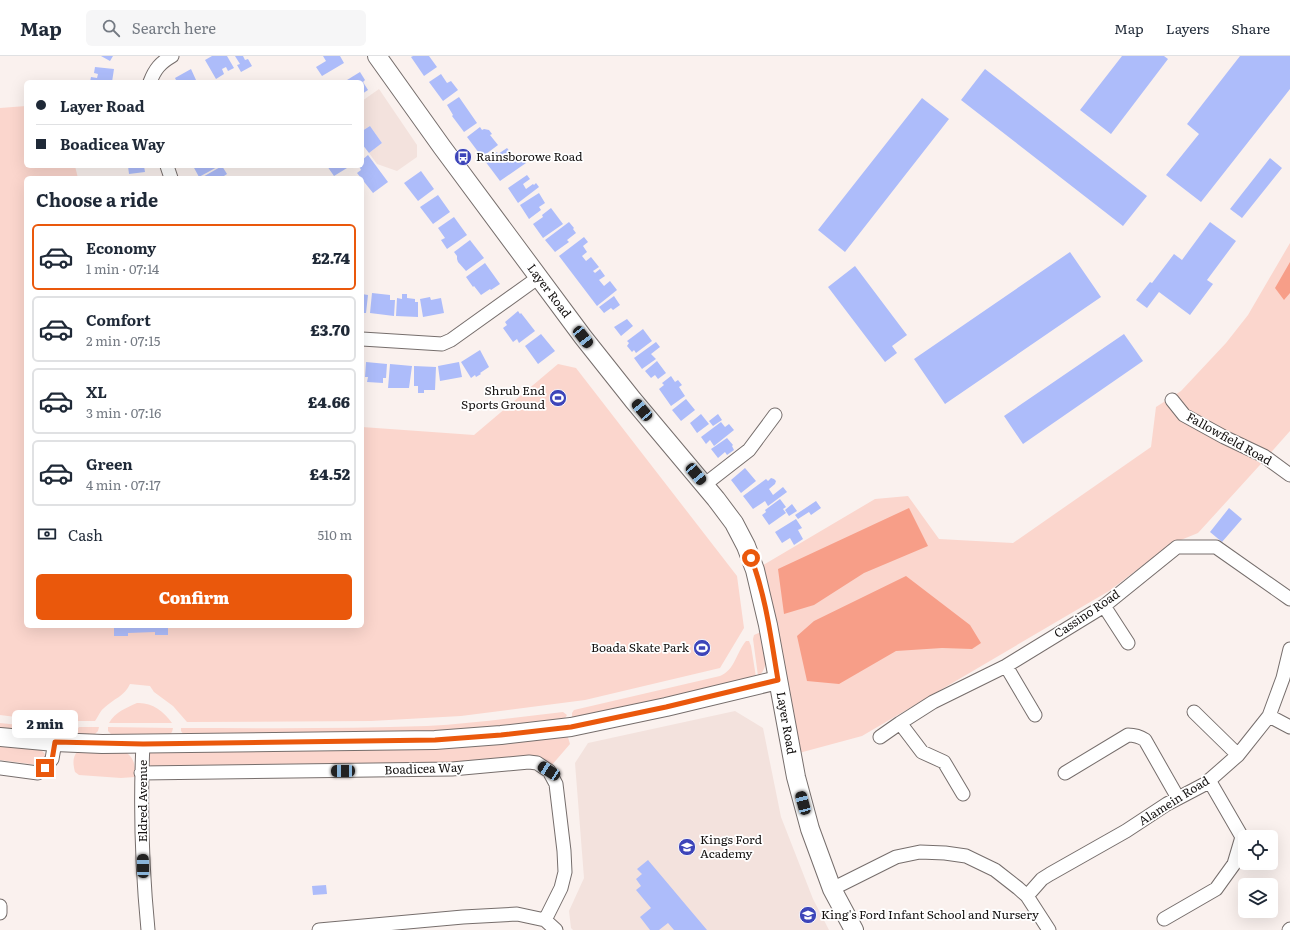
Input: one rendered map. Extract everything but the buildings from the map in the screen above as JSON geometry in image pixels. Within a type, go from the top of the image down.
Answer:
[{"type":"main road","name":"Layer Road","points":[[377,56],[442,147],[601,360],[734,523],[746,546],[755,570],[768,625],[796,777],[810,829],[832,889],[854,930]]},
{"type":"main road","points":[[0,737],[55,742],[143,744],[435,740],[501,735],[571,727],[666,707],[778,680]]},
{"type":"street","points":[[151,80],[160,63],[172,56]]},
{"type":"street","points":[[364,339],[442,344],[452,340],[539,277]]},
{"type":"street","name":"Fallowfield Road","points":[[1172,400],[1184,415],[1224,437],[1264,456],[1290,475]]},
{"type":"street","points":[[704,485],[749,450],[775,415]]},
{"type":"street","name":"Cassino Road","points":[[880,737],[933,702],[1006,666],[1104,606],[1177,547],[1216,547],[1290,599]]},
{"type":"street","points":[[1104,606],[1128,643]]},
{"type":"street","name":"Alamein Road","points":[[1027,896],[1042,879],[1053,871],[1126,831],[1178,798],[1205,784],[1238,755],[1269,716],[1283,678],[1290,649]]},
{"type":"street","points":[[1006,666],[1035,715]]},
{"type":"street","points":[[1194,712],[1238,755]]},
{"type":"street","points":[[1269,716],[1290,727]]},
{"type":"street","points":[[900,723],[922,752],[944,762],[963,794]]},
{"type":"street","points":[[1065,773],[1128,735],[1140,736],[1145,740],[1178,798]]},
{"type":"street","points":[[0,768],[38,773],[52,760],[55,742]]},
{"type":"street","name":"Eldred Avenue","points":[[143,744],[141,773],[143,880],[148,930]]},
{"type":"street","name":"Boadicea Way","points":[[141,773],[452,770],[529,762],[537,763],[549,771],[556,784],[565,872],[561,888],[545,920]]},
{"type":"street","points":[[1164,919],[1216,889],[1234,864],[1242,837],[1209,780]]},
{"type":"street","points":[[832,889],[896,857],[920,852],[966,856],[995,870],[1027,896],[1049,930]]},
{"type":"street","points":[[0,906],[0,913]]},
{"type":"street","points":[[319,930],[463,917],[517,914],[545,920],[556,930]]},
{"type":"shaded area","points":[[379,89],[417,145],[417,157],[397,171],[377,164],[369,153],[382,143],[370,126],[364,130],[364,100]]},
{"type":"shaded area","name":"Shrub End Sports Ground","points":[[24,106],[24,168],[76,168],[78,176],[24,176],[24,628],[364,628],[364,427],[474,435],[558,364],[576,368],[737,576],[744,628],[720,668],[585,700],[461,716],[371,721],[187,722],[173,706],[154,692],[150,686],[130,684],[125,692],[100,712],[95,721],[48,721],[0,715],[0,108]]},
{"type":"shaded area","points":[[1290,243],[1290,431],[1198,533],[1171,544],[1109,591],[862,736],[799,753],[755,570],[875,499],[908,496],[939,539],[1013,543],[1151,447],[1156,407],[1181,391],[1226,343],[1248,315]]},
{"type":"shaded area","points":[[1290,262],[1290,293],[1284,300],[1275,288]]},
{"type":"shaded area","points":[[909,508],[928,546],[864,573],[814,605],[784,614],[778,569]]},
{"type":"shaded area","points":[[906,576],[970,625],[981,643],[972,649],[942,648],[896,651],[839,684],[807,681],[797,636],[814,621]]},
{"type":"shaded area","points":[[761,632],[766,662],[765,667],[758,676],[753,639],[754,635]]},
{"type":"shaded area","points":[[746,641],[749,641],[751,646],[756,677],[574,718],[572,717],[574,710],[720,676],[729,670]]},
{"type":"shaded area","points":[[137,703],[147,704],[157,708],[172,723],[109,723],[118,713]]},
{"type":"shaded area","name":"Kings Ford Academy","points":[[735,711],[763,728],[781,817],[813,899],[829,930],[573,930],[571,928],[569,911],[584,878],[575,763],[588,743]]},
{"type":"shaded area","points":[[563,712],[567,715],[564,720],[451,734],[184,735],[181,731],[181,728],[335,728],[427,726],[478,722]]},
{"type":"shaded area","points":[[0,723],[37,727],[65,727],[69,732],[68,736],[0,730]]},
{"type":"shaded area","points":[[79,727],[99,727],[98,731],[93,736],[76,736],[75,732]]},
{"type":"shaded area","points":[[108,727],[173,728],[169,735],[113,736],[108,731]]},
{"type":"shaded area","points":[[567,734],[570,744],[551,766],[484,762],[155,769],[151,766],[148,760],[150,753],[154,752],[350,750],[449,747]]},
{"type":"shaded area","points":[[0,746],[39,749],[44,753],[46,758],[41,764],[37,765],[0,760]]},
{"type":"shaded area","points":[[78,751],[124,751],[134,762],[135,777],[121,778],[79,775],[75,772],[73,763]]},
{"type":"place","name":"Rainsborowe Road","points":[[463,157]]},
{"type":"place","name":"Shrub End Sports Ground","points":[[558,398]]},
{"type":"place","name":"Boada Skate Park","points":[[702,648]]},
{"type":"place","name":"Kings Ford Academy","points":[[687,847]]},
{"type":"place","name":"King's Ford Infant School and Nursery","points":[[808,915]]},
{"type":"route","points":[[45,768],[52,760],[55,742],[143,744],[435,740],[501,735],[571,727],[666,707],[778,680],[768,625],[751,558]]}]
